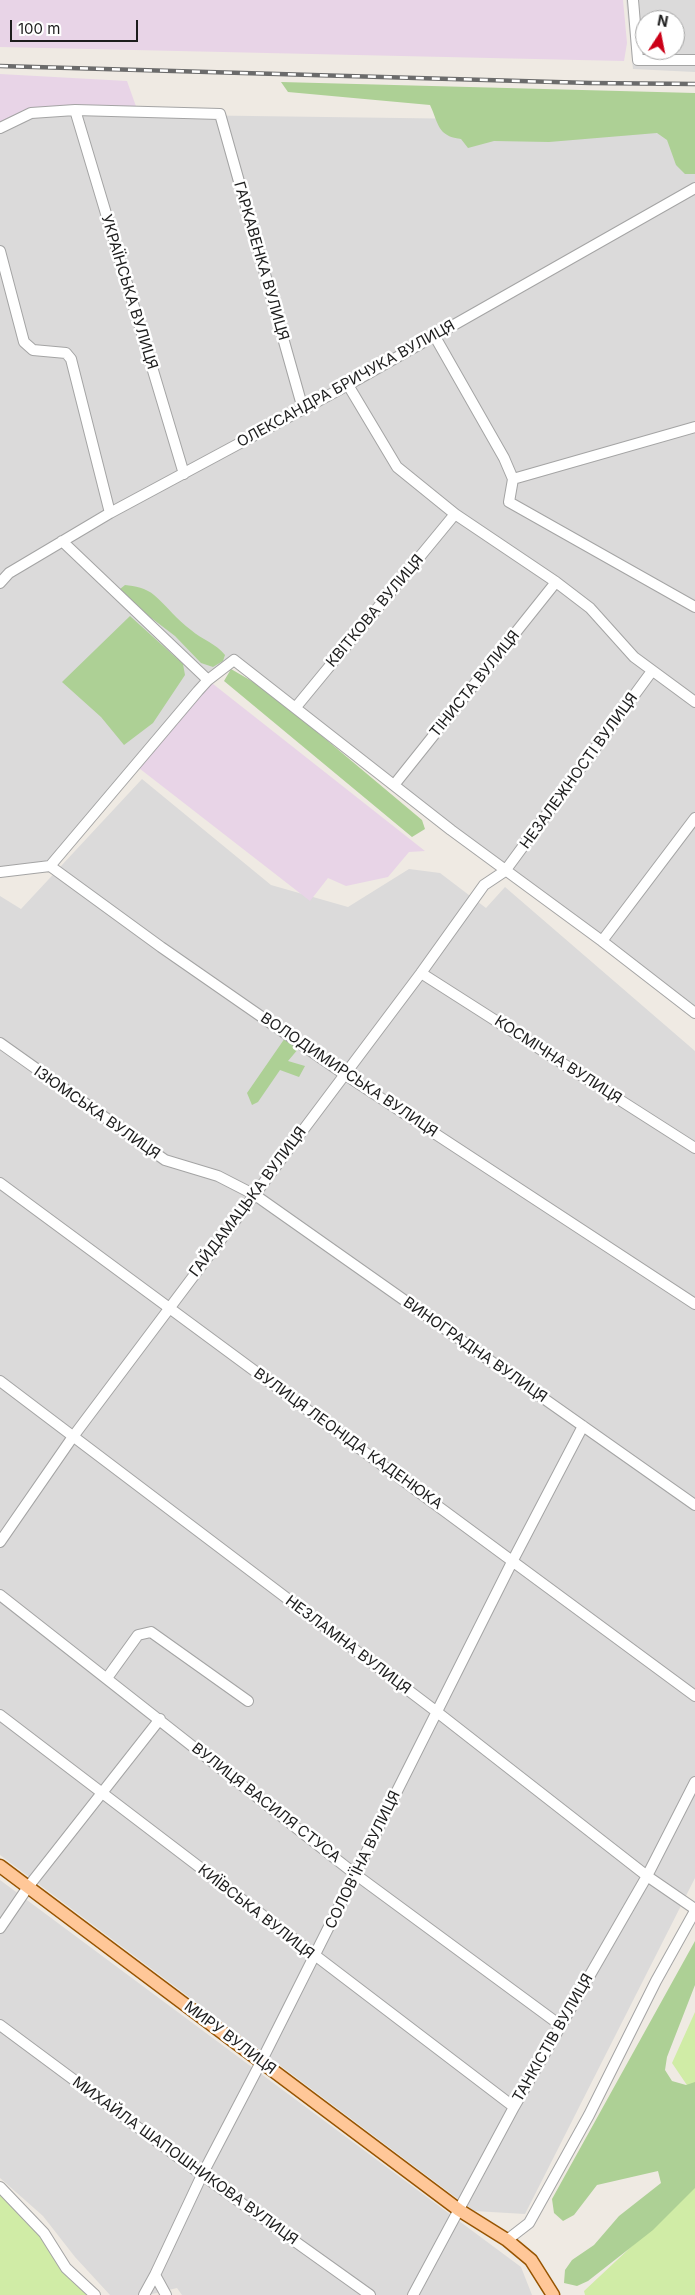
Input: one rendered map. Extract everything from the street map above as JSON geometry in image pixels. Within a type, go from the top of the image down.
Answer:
[{"type":"main road","name":"МИРУ ВУЛИЦЯ","points":[[0,1866],[459,2210],[507,2240],[531,2260],[553,2295]]},
{"type":"street","points":[[633,0],[638,60],[695,60]]},
{"type":"street","points":[[0,128],[31,113],[75,110]]},
{"type":"street","name":"ГАРКАВЕНКА ВУЛИЦЯ","points":[[75,110],[220,114],[303,409]]},
{"type":"street","name":"УКРАЇНСЬКА ВУЛИЦЯ","points":[[75,110],[184,474]]},
{"type":"street","name":"ОЛЕКСАНДРА БРИЧУКА ВУЛИЦЯ","points":[[0,584],[9,573],[110,513],[348,385],[695,188]]},
{"type":"street","points":[[0,251],[24,342],[33,350],[66,353],[72,359],[110,513]]},
{"type":"street","points":[[434,335],[504,458],[513,479],[510,502],[695,607]]},
{"type":"street","points":[[348,385],[397,467],[455,514],[556,582],[590,608],[634,657],[695,702]]},
{"type":"street","points":[[513,479],[695,427]]},
{"type":"street","name":"КВІТКОВА ВУЛИЦЯ","points":[[296,707],[455,514]]},
{"type":"street","points":[[62,541],[208,680]]},
{"type":"street","name":"ТІНИСТА ВУЛИЦЯ","points":[[394,785],[556,582]]},
{"type":"street","points":[[0,872],[50,866],[208,680],[234,660],[505,871],[602,940],[695,1013]]},
{"type":"street","name":"НЕЗАЛЕЖНОСТІ ВУЛИЦЯ","points":[[505,871],[652,671]]},
{"type":"street","points":[[602,940],[695,818]]},
{"type":"street","name":"ВОЛОДИМИРСЬКА ВУЛИЦЯ","points":[[50,866],[161,947],[344,1074],[695,1304]]},
{"type":"street","name":"ГАЙДАМАЦЬКА ВУЛИЦЯ","points":[[0,1542],[72,1438],[344,1074],[422,973],[484,885],[505,871]]},
{"type":"street","name":"КОСМІЧНА ВУЛИЦЯ","points":[[422,973],[695,1148]]},
{"type":"street","name":"ІЗЮМСЬКА ВУЛИЦЯ","points":[[1,1046],[93,1112],[165,1160],[218,1176],[255,1195]]},
{"type":"street","name":"ВУЛИЦЯ ЛЕОНІДА КАДЕНЮКА","points":[[0,1183],[514,1560],[695,1696]]},
{"type":"street","name":"ВИНОГРАДНА ВУЛИЦЯ","points":[[255,1195],[695,1505]]},
{"type":"street","name":"НЕЗЛАМНА ВУЛИЦЯ","points":[[0,1381],[72,1438],[437,1712],[647,1876],[695,1910]]},
{"type":"street","name":"СОЛОВ'ЇНА ВУЛИЦЯ","points":[[144,2295],[202,2175],[315,1957],[583,1426]]},
{"type":"street","name":"ВУЛИЦЯ ВАСИЛЯ СТУСА","points":[[0,1596],[160,1719],[356,1874],[560,2025]]},
{"type":"street","points":[[107,1678],[138,1635],[150,1632],[248,1701]]},
{"type":"street","name":"КИЇВСЬКА ВУЛИЦЯ","points":[[0,1715],[514,2107]]},
{"type":"street","points":[[0,1928],[28,1887],[160,1719]]},
{"type":"street","name":"ТАНКІСТІВ ВУЛИЦЯ","points":[[413,2295],[514,2107],[647,1876],[695,1782]]},
{"type":"street","points":[[507,2240],[530,2223],[590,2115],[656,1981],[695,1910]]},
{"type":"street","name":"МИХАЙЛА ШАПОШНИКОВА ВУЛИЦЯ","points":[[0,2025],[202,2175],[370,2295]]},
{"type":"street","points":[[0,2187],[44,2233],[66,2268],[94,2295]]},
{"type":"street","points":[[155,2275],[166,2295]]},
{"type":"shaded area","points":[[0,0],[623,0],[627,43],[624,61],[0,47]]},
{"type":"shaded area","points":[[626,0],[695,0],[695,72],[633,69]]},
{"type":"shaded area","points":[[0,74],[127,81],[138,112],[31,113],[0,128]]},
{"type":"shaded area","points":[[31,113],[695,122],[695,1013],[234,660],[208,680],[50,866],[0,872],[0,128]]},
{"type":"shaded area","points":[[208,680],[425,851],[409,852],[388,877],[346,886],[328,878],[310,901],[135,765]]},
{"type":"shaded area","points":[[142,779],[271,885],[348,907],[409,869],[440,873],[486,908],[505,887],[695,1051],[695,1878],[525,2214],[474,2211],[0,1855],[0,896],[21,909]]},
{"type":"shaded area","points":[[0,1880],[521,2267],[532,2295],[182,2295],[177,2288],[148,2295],[110,2295],[75,2257],[43,2216],[0,2178]]},
{"type":"green space","points":[[281,82],[695,93],[695,174],[685,174],[676,165],[667,140],[657,133],[549,142],[494,141],[468,148],[461,139],[443,132],[437,123],[430,105],[288,92]]},
{"type":"green space","points":[[125,585],[144,589],[154,595],[186,626],[222,651],[225,655],[223,661],[213,667],[201,663],[175,636],[121,595],[120,589]]},
{"type":"green space","points":[[130,616],[183,664],[185,675],[153,723],[124,745],[101,717],[62,682]]},
{"type":"green space","points":[[231,669],[267,690],[422,820],[425,829],[412,837],[224,681]]},
{"type":"green space","points":[[285,1038],[299,1048],[288,1061],[305,1066],[299,1077],[280,1070],[258,1102],[252,1105],[247,1093]]},
{"type":"green space","points":[[695,1941],[695,1985],[667,2057],[665,2070],[672,2081],[686,2085],[695,2082],[695,2188],[653,2230],[588,2281],[577,2286],[564,2283],[565,2270],[572,2260],[594,2245],[619,2216],[661,2183],[658,2171],[597,2185],[574,2215],[563,2221],[554,2213],[552,2199]]},
{"type":"green space","points":[[695,2012],[695,2097],[672,2063]]},
{"type":"green space","points":[[0,2187],[66,2268],[95,2295],[0,2295]]},
{"type":"green space","points":[[695,2187],[695,2295],[585,2295],[584,2291]]},
{"type":"railway","points":[[0,66],[590,83],[695,84]]}]
